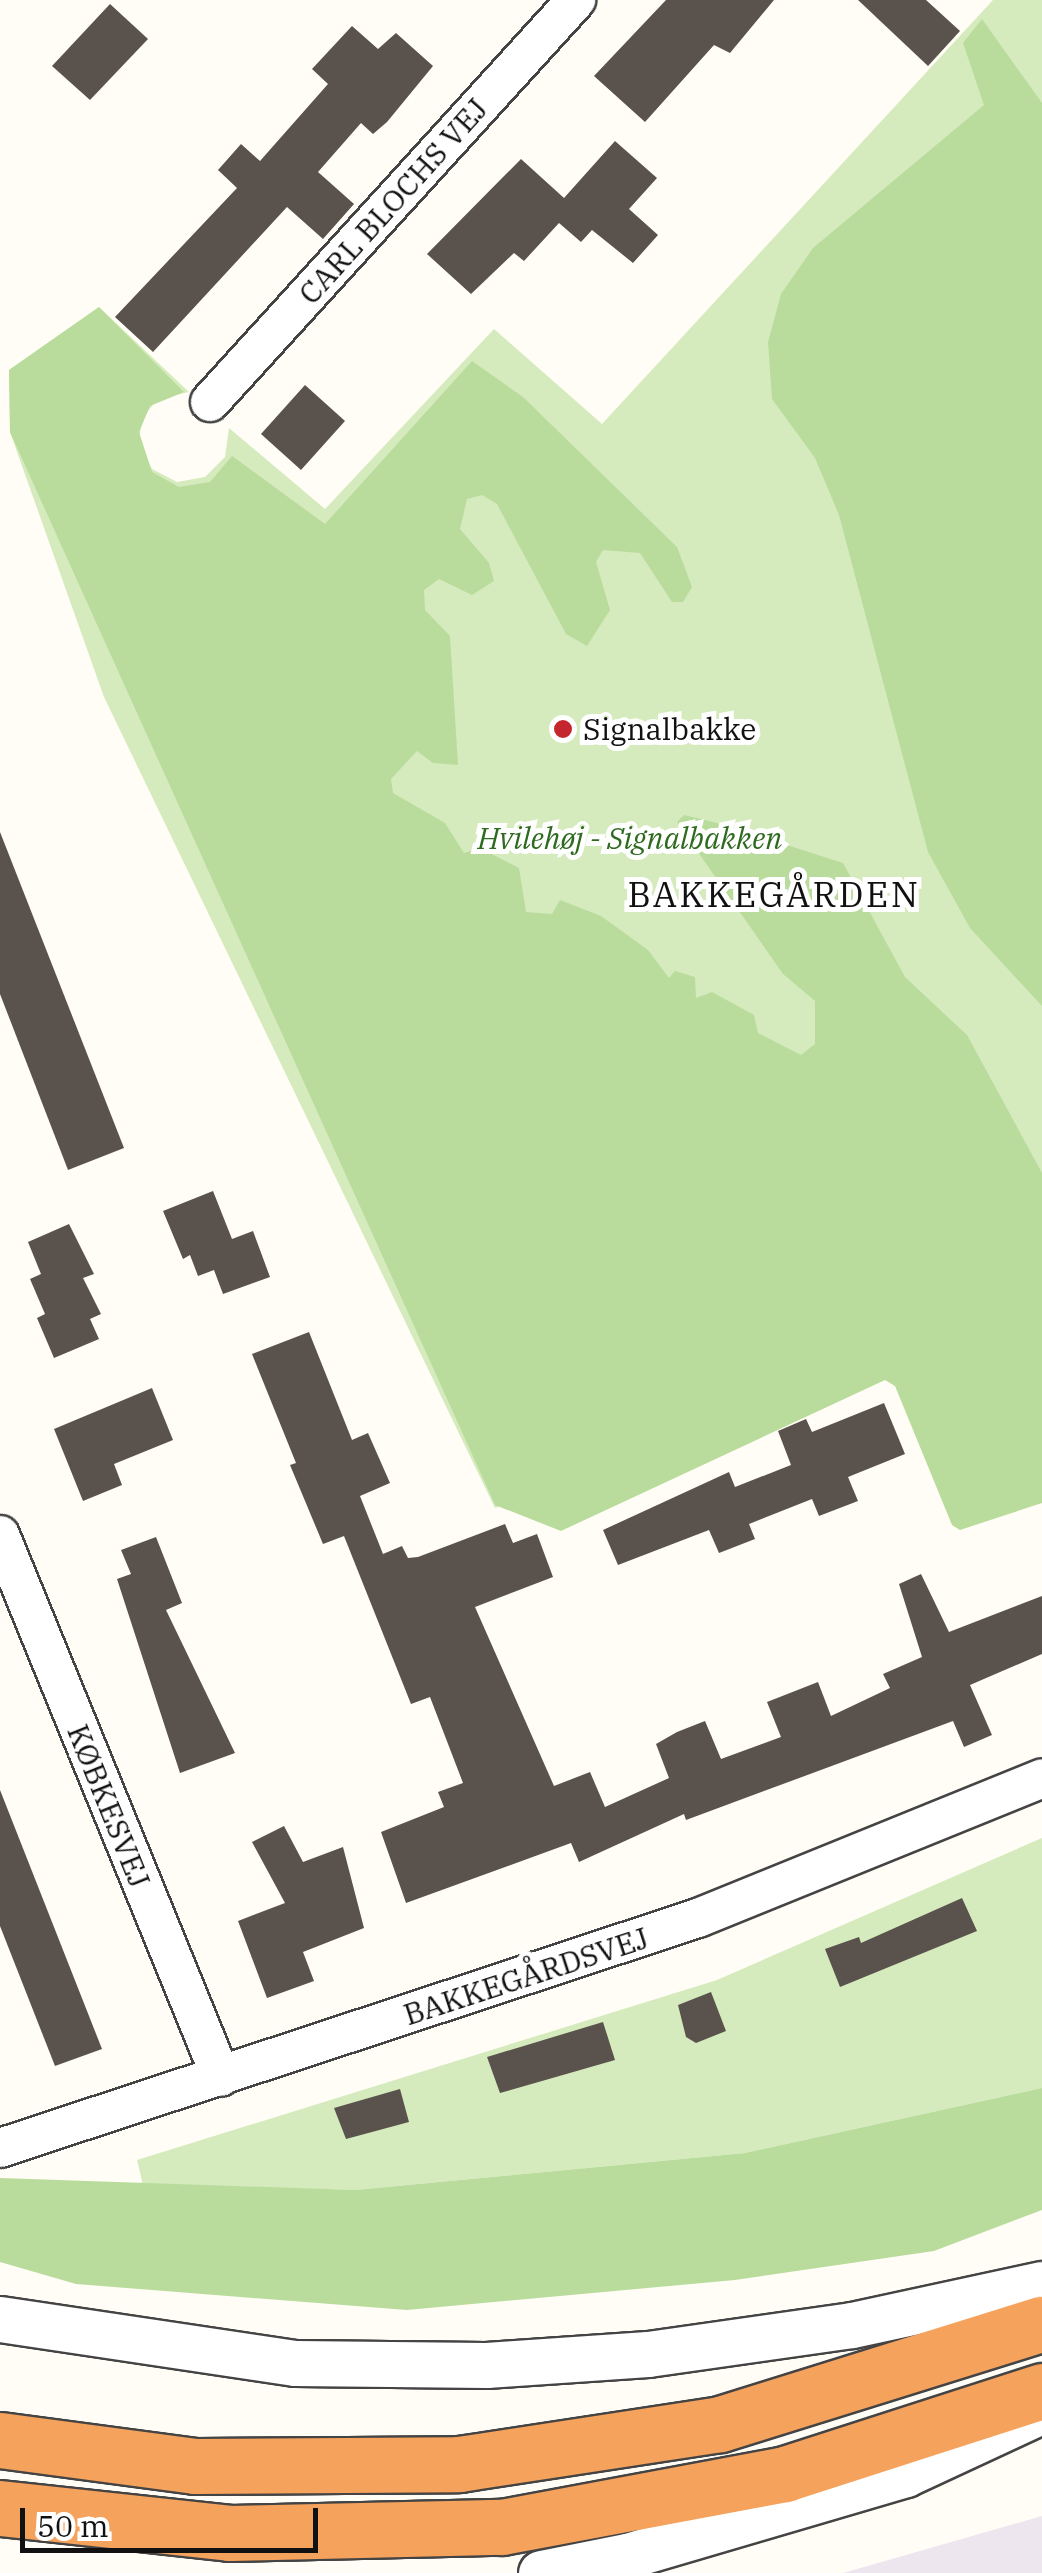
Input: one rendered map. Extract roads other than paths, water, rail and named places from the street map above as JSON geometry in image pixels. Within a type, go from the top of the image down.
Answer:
[{"type":"highway","points":[[0,2440],[195,2466],[327,2470],[496,2460],[720,2424],[1042,2324]]},
{"type":"highway","points":[[0,2508],[230,2532],[502,2527],[785,2474],[1042,2391]]},
{"type":"street","name":"CARL BLOCHS VEJ","points":[[210,402],[576,0]]},
{"type":"street","name":"KØBKESVEJ","points":[[0,1536],[221,2076]]},
{"type":"street","name":"BAKKEGÅRDSVEJ","points":[[0,2148],[714,1912],[1042,1778]]},
{"type":"street","points":[[0,2319],[295,2364],[486,2365],[648,2354],[852,2324],[1042,2284]]},
{"type":"street","points":[[540,2573],[628,2556],[905,2474],[1042,2411]]},
{"type":"place","name":"Signalbakke","points":[[563,729]]},
{"type":"district","name":"BAKKEGÅRDEN","points":[[774,894]]},
{"type":"park label","name":"Hvilehøj - Signalbakken","points":[[630,838]]}]
